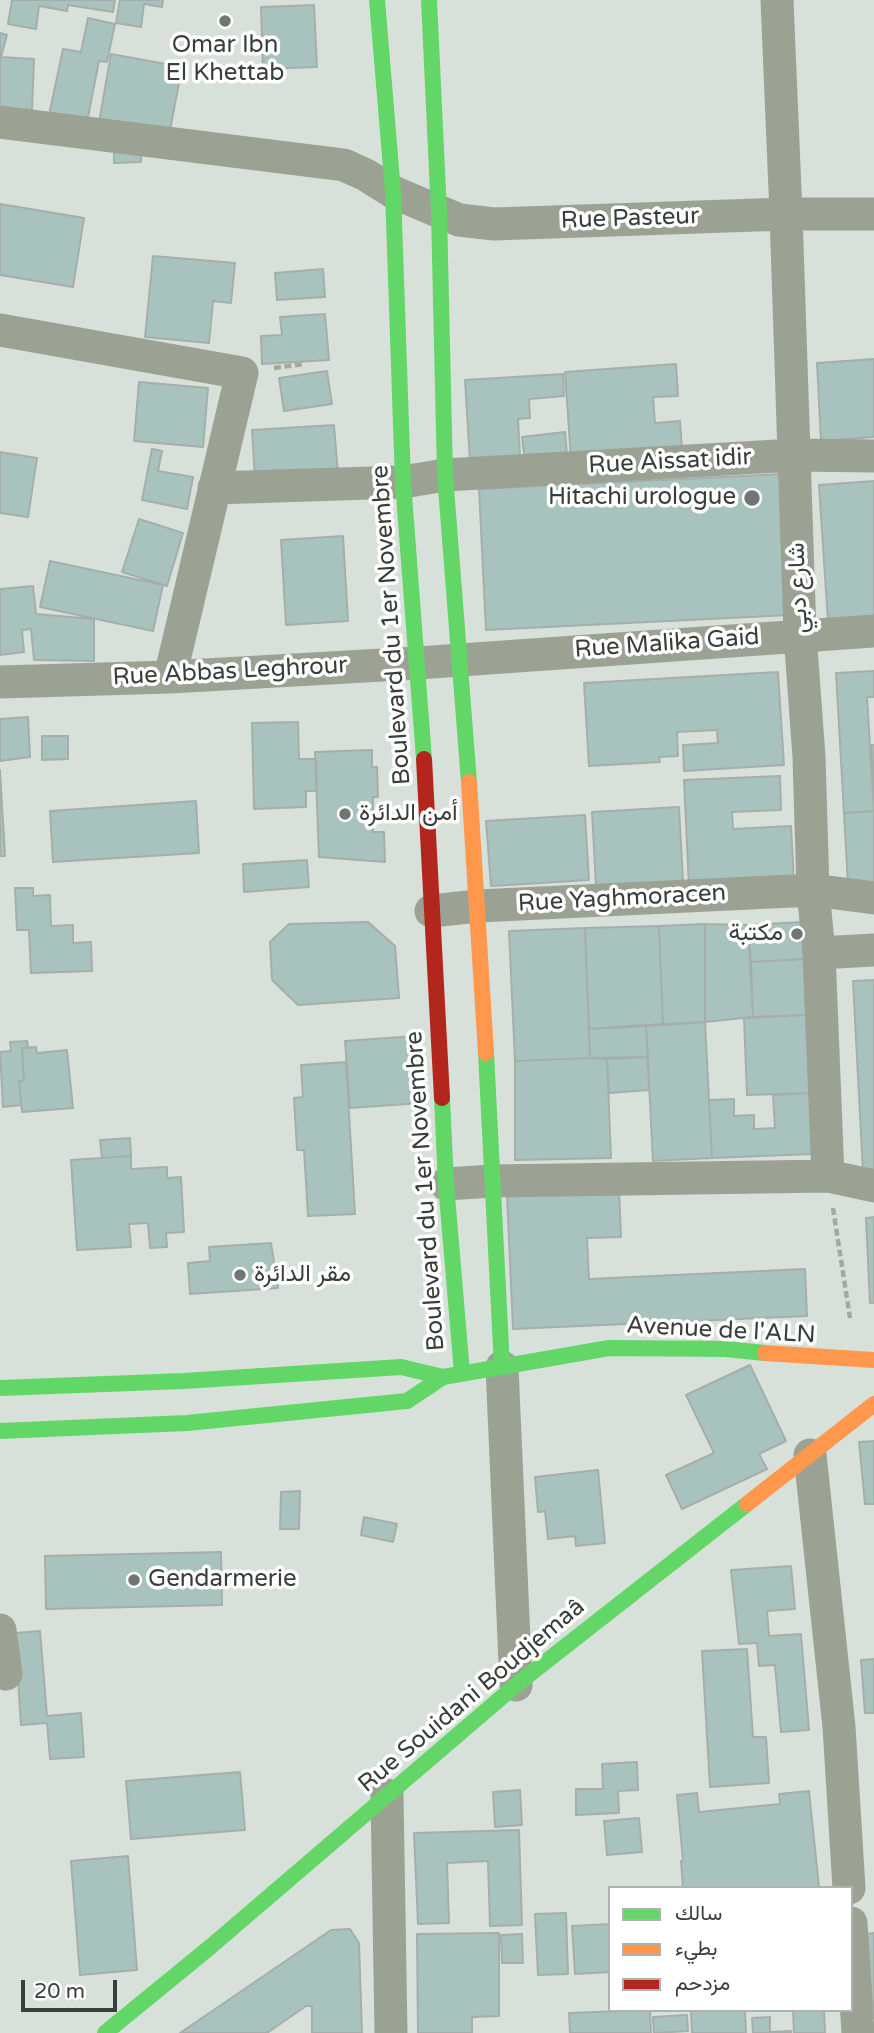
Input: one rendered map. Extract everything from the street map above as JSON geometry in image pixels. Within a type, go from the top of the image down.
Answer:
[{"type":"main road","name":"Boulevard du 1er Novembre","points":[[377,0],[393,192],[404,482],[418,663],[446,1184],[462,1373]]},
{"type":"main road","points":[[429,0],[439,214],[445,475],[478,906],[502,1367]]},
{"type":"main road","name":"Avenue de l'ALN","points":[[443,1377],[610,1348],[725,1349],[801,1357],[874,1360]]},
{"type":"main road","points":[[0,1388],[184,1381],[401,1367],[443,1377]]},
{"type":"main road","points":[[0,1431],[187,1423],[407,1401],[443,1377]]},
{"type":"main road","points":[[184,1381],[187,1423]]},
{"type":"main road","name":"Rue Souidani Boudjemaâ","points":[[105,2033],[516,1685],[874,1404]]},
{"type":"street","name":"شارع دبي","points":[[777,0],[800,634],[809,757],[828,1176]]},
{"type":"street","name":"Rue Pasteur","points":[[0,122],[344,165],[439,214],[459,220],[494,224],[786,214],[874,214]]},
{"type":"street","points":[[0,330],[242,373],[170,677]]},
{"type":"street","name":"Rue Aissat idir","points":[[215,488],[404,482],[445,475],[795,455],[874,456]]},
{"type":"street","name":"Rue Malika Gaid","points":[[461,660],[800,634],[874,631]]},
{"type":"street","name":"Rue Abbas Leghrour","points":[[0,682],[170,677],[461,660]]},
{"type":"street","name":"Rue Yaghmoracen","points":[[431,911],[478,906],[813,890],[874,898]]},
{"type":"street","points":[[818,953],[874,950]]},
{"type":"street","points":[[446,1184],[828,1176],[874,1186]]},
{"type":"street","points":[[502,1367],[516,1685]]},
{"type":"street","points":[[810,1455],[839,1727],[849,1886]]},
{"type":"street","points":[[0,1630],[6,1674]]},
{"type":"street","points":[[387,1795],[391,2033]]},
{"type":"street","points":[[853,1954],[858,2033]]},
{"type":"path","points":[[828,1176],[850,1318]]},
{"type":"building","points":[[12,0],[115,0],[113,12],[68,5],[67,11],[39,6],[36,29],[8,24]]},
{"type":"building","points":[[120,0],[163,0],[162,7],[144,4],[141,27],[116,23]]},
{"type":"building","points":[[314,5],[317,67],[263,69],[261,7]]},
{"type":"building","points":[[88,18],[115,24],[107,62],[99,61],[87,122],[49,115],[63,49],[81,52]]},
{"type":"building","points":[[0,33],[7,35],[1,57],[0,57]]},
{"type":"building","points":[[111,54],[182,67],[168,141],[98,128]]},
{"type":"building","points":[[0,57],[34,59],[32,110],[0,109]]},
{"type":"building","points":[[141,148],[141,162],[114,163],[114,149]]},
{"type":"building","points":[[0,204],[84,218],[73,287],[0,275]]},
{"type":"building","points":[[153,256],[235,263],[231,303],[213,301],[209,343],[145,337]]},
{"type":"building","points":[[323,269],[325,297],[277,300],[275,273]]},
{"type":"building","points":[[325,314],[329,360],[262,364],[261,336],[282,335],[280,317]]},
{"type":"building","points":[[874,359],[874,437],[821,441],[817,363]]},
{"type":"building","points":[[676,364],[678,396],[653,397],[655,423],[680,421],[682,450],[571,459],[565,372]]},
{"type":"building","points":[[327,371],[332,404],[284,411],[279,378]]},
{"type":"building","points":[[563,374],[564,396],[529,399],[530,418],[518,419],[520,457],[470,461],[465,380]]},
{"type":"building","points":[[139,382],[208,388],[203,447],[134,441]]},
{"type":"building","points":[[334,425],[338,474],[255,479],[252,430]]},
{"type":"building","points":[[565,432],[567,455],[525,460],[522,437]]},
{"type":"building","points":[[152,449],[162,451],[158,471],[193,477],[187,509],[142,500]]},
{"type":"building","points":[[0,452],[37,458],[28,517],[0,513]]},
{"type":"building","points":[[783,474],[790,615],[486,630],[479,489]]},
{"type":"building","points":[[874,481],[874,619],[828,622],[819,485]]},
{"type":"building","points":[[139,519],[183,533],[167,586],[122,572]]},
{"type":"building","points":[[343,536],[348,621],[286,625],[281,540]]},
{"type":"building","points":[[50,561],[163,585],[153,631],[40,607]]},
{"type":"building","points":[[33,586],[36,614],[94,619],[94,661],[34,660],[31,629],[22,630],[24,652],[0,655],[0,589]]},
{"type":"building","points":[[874,671],[874,697],[867,697],[874,811],[844,813],[836,673]]},
{"type":"building","points":[[778,672],[784,765],[684,771],[683,745],[718,743],[717,730],[677,732],[678,756],[659,757],[660,762],[589,766],[584,683]]},
{"type":"building","points":[[28,717],[30,757],[0,761],[0,719]]},
{"type":"building","points":[[298,722],[299,759],[316,759],[317,791],[306,791],[306,807],[254,809],[252,723]]},
{"type":"building","points":[[42,736],[68,736],[68,759],[42,760]]},
{"type":"building","points":[[871,745],[874,745],[874,805]]},
{"type":"building","name":"أمن الدائرة","points":[[372,750],[372,767],[377,767],[378,797],[373,797],[373,832],[384,832],[385,862],[319,857],[315,752]]},
{"type":"building","points":[[0,770],[5,856],[0,856]]},
{"type":"building","points":[[780,776],[781,810],[732,812],[733,829],[791,826],[794,882],[689,887],[684,780]]},
{"type":"building","points":[[196,801],[199,853],[53,862],[50,811]]},
{"type":"building","points":[[679,807],[683,881],[596,886],[592,812]]},
{"type":"building","points":[[874,811],[874,884],[848,885],[844,813]]},
{"type":"building","points":[[585,815],[589,880],[491,886],[486,821]]},
{"type":"building","points":[[307,860],[309,887],[244,892],[243,864]]},
{"type":"building","points":[[15,888],[33,888],[33,896],[50,895],[51,926],[73,925],[73,943],[91,942],[92,971],[31,973],[29,930],[17,930]]},
{"type":"building","points":[[368,922],[395,946],[399,998],[298,1005],[272,980],[270,942],[289,924]]},
{"type":"building","points":[[802,922],[804,959],[751,962],[748,925]]},
{"type":"building","points":[[705,924],[705,1022],[663,1025],[659,926]]},
{"type":"building","points":[[705,924],[748,925],[753,1017],[705,1022]]},
{"type":"building","points":[[659,926],[663,1025],[589,1029],[585,928]]},
{"type":"building","points":[[585,928],[590,1058],[515,1061],[509,931]]},
{"type":"building","points":[[804,959],[806,1015],[753,1017],[751,962]]},
{"type":"building","points":[[874,980],[874,1171],[863,1172],[853,981]]},
{"type":"building","points":[[806,1015],[811,1093],[747,1095],[744,1018]]},
{"type":"building","points":[[705,1022],[712,1158],[653,1161],[646,1025]]},
{"type":"building","points":[[646,1025],[648,1057],[590,1058],[589,1029]]},
{"type":"building","points":[[417,1036],[422,1103],[350,1108],[345,1041]]},
{"type":"building","points":[[27,1041],[28,1048],[22,1048],[24,1081],[19,1081],[21,1105],[3,1107],[0,1052],[11,1051],[10,1042]]},
{"type":"building","points":[[36,1047],[37,1053],[67,1050],[73,1108],[22,1112],[19,1081],[24,1081],[22,1048]]},
{"type":"building","points":[[648,1057],[649,1090],[609,1093],[607,1059]]},
{"type":"building","points":[[607,1059],[611,1158],[515,1160],[515,1061]]},
{"type":"building","points":[[346,1062],[355,1214],[308,1216],[304,1150],[297,1150],[294,1098],[303,1097],[301,1065]]},
{"type":"building","points":[[811,1093],[813,1154],[712,1158],[709,1100],[734,1099],[734,1116],[754,1115],[754,1129],[775,1128],[773,1095]]},
{"type":"building","points":[[130,1138],[131,1156],[102,1158],[100,1140]]},
{"type":"building","points":[[131,1156],[131,1169],[167,1167],[167,1178],[181,1177],[184,1232],[166,1233],[167,1247],[150,1248],[148,1223],[129,1224],[131,1247],[77,1250],[71,1160]]},
{"type":"building","points":[[619,1190],[621,1237],[587,1238],[589,1279],[805,1269],[807,1316],[513,1329],[507,1195]]},
{"type":"building","points":[[874,1217],[874,1303],[870,1303],[866,1218]]},
{"type":"building","points":[[271,1243],[278,1288],[190,1294],[188,1263],[210,1261],[209,1247]]},
{"type":"building","points":[[750,1365],[786,1441],[759,1454],[767,1469],[682,1509],[666,1475],[714,1453],[686,1395]]},
{"type":"building","points":[[874,1441],[874,1504],[865,1504],[859,1442]]},
{"type":"building","points":[[598,1470],[605,1543],[576,1546],[575,1536],[548,1539],[545,1511],[538,1512],[535,1477]]},
{"type":"building","points":[[300,1491],[299,1529],[280,1529],[281,1492]]},
{"type":"building","points":[[364,1517],[397,1524],[393,1542],[361,1535]]},
{"type":"building","name":"Gendarmerie","points":[[221,1552],[222,1605],[46,1609],[45,1556]]},
{"type":"building","points":[[791,1566],[795,1609],[767,1611],[769,1636],[801,1634],[809,1730],[781,1732],[775,1665],[759,1666],[757,1643],[739,1644],[731,1570]]},
{"type":"building","points":[[40,1631],[47,1716],[81,1713],[84,1757],[50,1759],[47,1723],[21,1725],[15,1633]]},
{"type":"building","points":[[747,1649],[753,1737],[766,1737],[769,1783],[710,1787],[702,1651]]},
{"type":"building","points":[[874,1659],[874,1713],[865,1713],[861,1660]]},
{"type":"building","points":[[637,1762],[638,1790],[618,1791],[619,1813],[576,1815],[576,1789],[603,1789],[602,1764]]},
{"type":"building","points":[[240,1772],[245,1830],[131,1839],[126,1781]]},
{"type":"building","points":[[520,1790],[522,1825],[495,1827],[493,1792]]},
{"type":"building","points":[[809,1791],[819,1886],[683,1886],[677,1795],[697,1793],[699,1812],[780,1804],[779,1794]]},
{"type":"building","points":[[639,1818],[642,1852],[607,1855],[604,1821]]},
{"type":"building","points":[[519,1830],[522,1925],[490,1926],[488,1861],[447,1863],[449,1923],[418,1924],[414,1833]]},
{"type":"building","points":[[128,1856],[137,1970],[80,1975],[71,1861]]},
{"type":"building","points":[[566,1913],[568,1974],[538,1975],[535,1914]]},
{"type":"building","points":[[608,1924],[608,1972],[575,1974],[572,1926]]},
{"type":"building","points":[[350,1929],[359,1943],[362,2033],[312,2033],[312,2006],[306,2006],[267,2033],[180,2033],[331,1930]]},
{"type":"building","points":[[499,1933],[499,2016],[472,2017],[472,2033],[418,2033],[417,1934]]},
{"type":"building","points":[[874,1933],[874,2018],[873,2018],[867,1934]]},
{"type":"building","points":[[522,1934],[523,1963],[502,1963],[501,1935]]},
{"type":"building","points":[[650,2012],[651,2033],[570,2033],[569,2013]]},
{"type":"building","points":[[691,2012],[745,2012],[746,2033],[692,2033]]},
{"type":"building","points":[[793,2012],[824,2012],[825,2033],[794,2033]]},
{"type":"building","points":[[687,2015],[688,2031],[654,2033],[653,2017]]},
{"type":"building","points":[[770,2017],[770,2032],[791,2033],[753,2033],[752,2018]]},
{"type":"traffic: fast","points":[[377,0],[393,192],[403,482],[424,759]]},
{"type":"traffic: fast","points":[[429,0],[439,213],[445,475],[469,782]]},
{"type":"traffic: fast","points":[[486,1053],[502,1367]]},
{"type":"traffic: fast","points":[[442,1098],[446,1184],[462,1373]]},
{"type":"traffic: fast","points":[[0,1431],[187,1423],[407,1401],[443,1377],[609,1348],[725,1349],[765,1353]]},
{"type":"traffic: fast","points":[[0,1388],[184,1381],[401,1367],[443,1377]]},
{"type":"traffic: fast","points":[[105,2033],[209,1948],[516,1685],[747,1504]]},
{"type":"traffic: slow","points":[[469,782],[486,1053]]},
{"type":"traffic: slow","points":[[765,1353],[874,1360]]},
{"type":"traffic: slow","points":[[747,1504],[874,1404]]},
{"type":"traffic: jam","points":[[424,759],[442,1098]]},
{"type":"place","name":"Omar Ibn El Khettab","points":[[225,21]]},
{"type":"place","name":"Hitachi urologue","points":[[752,498]]},
{"type":"place","name":"أمن الدائرة","points":[[345,814]]},
{"type":"place","name":"مكتبة","points":[[797,934]]},
{"type":"place","name":"مقر الدائرة","points":[[240,1275]]},
{"type":"place","name":"Gendarmerie","points":[[134,1580]]}]
